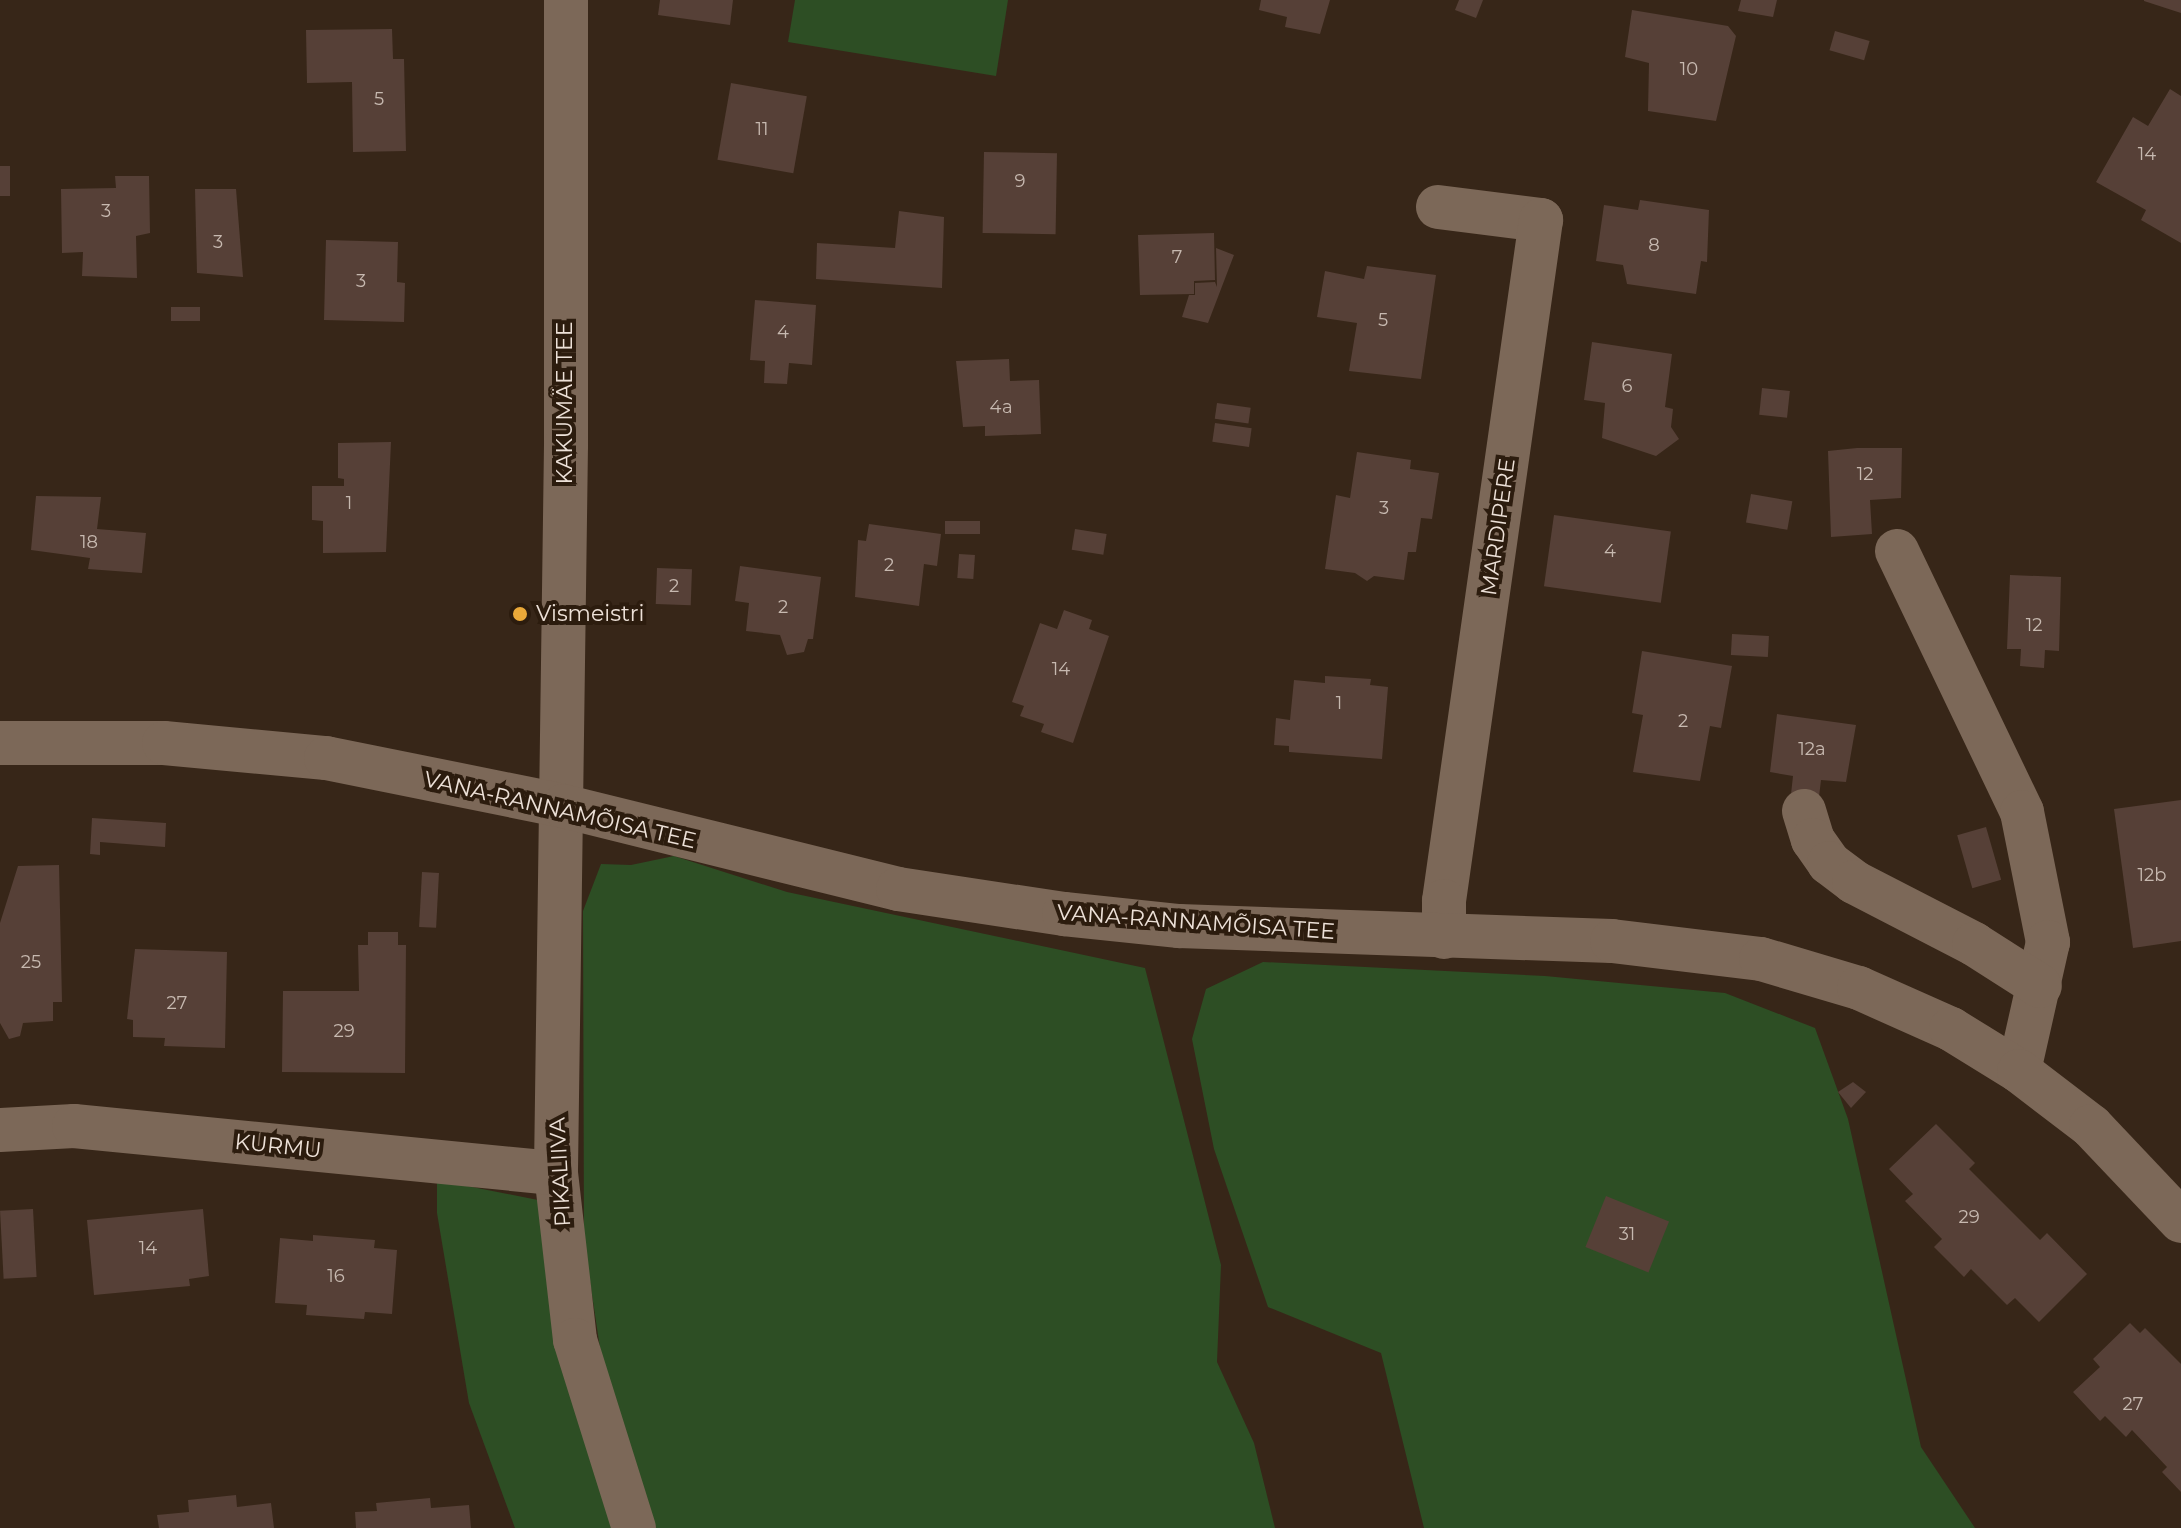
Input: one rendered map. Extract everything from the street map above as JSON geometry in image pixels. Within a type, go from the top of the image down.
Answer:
[{"type":"street","name":"KAKUMÄE TEE","points":[[563,806],[566,0]]},
{"type":"street","name":"MARDIPERE","points":[[1438,207],[1541,220],[1444,901],[1444,937]]},
{"type":"street","points":[[1897,551],[2022,812],[2048,942],[2019,1071]]},
{"type":"street","name":"VANA-RANNAMÕISA TEE","points":[[0,743],[164,743],[326,758],[563,806],[898,889],[1034,910],[1179,926],[1612,941],[1761,959],[1859,988],[1951,1029],[2019,1071],[2091,1126],[2181,1221]]},
{"type":"street","name":"PIKALIIVA","points":[[563,806],[556,1173],[575,1340],[634,1528]]},
{"type":"street","points":[[1804,811],[1813,840],[1829,863],[1854,882],[1974,944],[2040,986]]},
{"type":"street","name":"KURMU","points":[[0,1130],[74,1126],[556,1173]]},
{"type":"green space","points":[[795,0],[1008,0],[996,76],[788,42]]},
{"type":"green space","points":[[674,856],[787,892],[1145,968],[1221,1265],[1217,1362],[1254,1443],[1275,1528],[655,1528],[603,1368],[584,1241],[583,911],[601,864],[631,865]]},
{"type":"green space","points":[[1263,962],[1545,976],[1725,993],[1815,1028],[1848,1119],[1921,1447],[1975,1528],[1424,1528],[1381,1353],[1268,1307],[1214,1149],[1192,1039],[1206,989]]},
{"type":"green space","points":[[437,1180],[543,1201],[618,1528],[515,1528],[469,1403],[437,1213]]},
{"type":"building","points":[[660,0],[733,0],[730,25],[658,15]]},
{"type":"building","points":[[1261,0],[1330,0],[1320,34],[1285,27],[1287,17],[1259,10]]},
{"type":"building","points":[[1459,0],[1483,0],[1476,18],[1455,10]]},
{"type":"building","points":[[1741,0],[1777,0],[1773,17],[1738,11]]},
{"type":"building","points":[[2181,0],[2181,13],[2144,1]]},
{"type":"building","points":[[1632,10],[1728,26],[1736,36],[1716,121],[1648,111],[1649,63],[1625,57]]},
{"type":"building","points":[[392,29],[393,59],[404,59],[406,151],[353,152],[352,82],[307,83],[306,30]]},
{"type":"building","points":[[1835,31],[1870,41],[1864,60],[1829,50]]},
{"type":"building","points":[[731,83],[807,96],[793,173],[717,160]]},
{"type":"building","points":[[2170,89],[2181,96],[2181,243],[2141,220],[2146,210],[2096,182],[2133,117],[2148,126]]},
{"type":"building","points":[[984,152],[1057,153],[1056,234],[983,233]]},
{"type":"building","points":[[0,166],[10,166],[10,196],[0,196]]},
{"type":"building","points":[[115,176],[149,176],[150,233],[136,236],[137,278],[82,276],[83,252],[62,253],[61,189],[116,188]]},
{"type":"building","points":[[195,189],[236,189],[243,277],[197,273]]},
{"type":"building","points":[[1640,200],[1709,210],[1707,262],[1701,261],[1696,294],[1627,284],[1623,265],[1596,261],[1604,205],[1638,210]]},
{"type":"building","points":[[899,211],[944,217],[942,288],[816,279],[817,243],[895,248]]},
{"type":"building","points":[[1214,233],[1215,280],[1194,281],[1194,294],[1140,295],[1138,235]]},
{"type":"building","points":[[326,240],[398,242],[397,282],[405,283],[404,322],[324,320]]},
{"type":"building","points":[[1216,248],[1234,255],[1208,323],[1182,317],[1189,295],[1195,295],[1195,283],[1215,282],[1217,287]]},
{"type":"building","points":[[1367,266],[1436,275],[1421,379],[1349,371],[1357,323],[1317,317],[1325,271],[1364,279]]},
{"type":"building","points":[[755,300],[816,305],[812,365],[789,363],[787,384],[764,383],[765,361],[750,360]]},
{"type":"building","points":[[171,307],[200,307],[200,321],[171,321]]},
{"type":"building","points":[[1592,342],[1672,354],[1665,407],[1673,409],[1671,427],[1679,439],[1656,456],[1602,438],[1605,403],[1584,400]]},
{"type":"building","points":[[1009,359],[1010,381],[1039,380],[1041,434],[985,436],[985,426],[963,427],[956,361]]},
{"type":"building","points":[[1762,388],[1790,391],[1787,418],[1759,415]]},
{"type":"building","points":[[1217,403],[1251,408],[1248,424],[1215,419]]},
{"type":"building","points":[[1215,423],[1252,428],[1249,447],[1212,442]]},
{"type":"building","points":[[391,442],[386,552],[323,553],[323,521],[312,520],[312,486],[344,486],[344,479],[338,478],[338,443]]},
{"type":"building","points":[[1902,448],[1901,498],[1870,500],[1872,534],[1831,537],[1828,451]]},
{"type":"building","points":[[1357,452],[1411,460],[1410,469],[1439,473],[1432,519],[1421,518],[1416,552],[1408,552],[1404,580],[1374,576],[1367,581],[1355,573],[1325,569],[1336,495],[1350,498]]},
{"type":"building","points":[[1751,494],[1792,501],[1787,530],[1746,523]]},
{"type":"building","points":[[36,496],[101,497],[97,529],[146,533],[142,573],[88,569],[90,558],[31,550]]},
{"type":"building","points":[[1554,515],[1671,531],[1661,603],[1544,586]]},
{"type":"building","points":[[945,521],[980,521],[980,534],[945,534]]},
{"type":"building","points":[[869,524],[941,534],[937,566],[924,564],[919,606],[855,597],[858,540],[866,541]]},
{"type":"building","points":[[1075,529],[1107,534],[1103,555],[1072,550]]},
{"type":"building","points":[[959,554],[975,555],[973,579],[957,578]]},
{"type":"building","points":[[740,566],[821,577],[813,639],[808,639],[804,652],[787,655],[780,635],[746,631],[749,603],[735,601]]},
{"type":"building","points":[[657,568],[692,569],[691,605],[656,604]]},
{"type":"building","points":[[2010,575],[2061,577],[2059,651],[2045,650],[2044,668],[2020,666],[2021,649],[2007,649]]},
{"type":"building","points":[[1064,610],[1092,620],[1089,629],[1109,636],[1073,743],[1041,732],[1044,724],[1020,716],[1024,706],[1012,702],[1040,623],[1057,629]]},
{"type":"building","points":[[1732,634],[1769,636],[1768,657],[1731,655]]},
{"type":"building","points":[[1642,651],[1732,666],[1721,728],[1710,726],[1700,781],[1633,772],[1643,715],[1632,713]]},
{"type":"building","points":[[1325,676],[1371,679],[1370,685],[1388,687],[1382,759],[1289,752],[1289,746],[1274,745],[1276,718],[1290,720],[1294,680],[1325,683]]},
{"type":"building","points":[[1777,714],[1856,725],[1846,782],[1821,780],[1819,797],[1791,794],[1793,776],[1770,772]]},
{"type":"building","points":[[2181,800],[2181,941],[2133,948],[2114,809]]},
{"type":"building","points":[[92,818],[166,823],[165,847],[100,842],[100,855],[90,854]]},
{"type":"building","points":[[1986,827],[2001,880],[1972,888],[1957,835]]},
{"type":"building","points":[[59,865],[62,1002],[53,1002],[53,1021],[23,1023],[20,1036],[9,1039],[0,1023],[0,923],[18,866]]},
{"type":"building","points":[[422,872],[439,873],[436,928],[419,927]]},
{"type":"building","points":[[368,932],[398,932],[398,945],[406,945],[405,1073],[282,1072],[283,991],[359,991],[358,945],[368,945]]},
{"type":"building","points":[[135,949],[227,952],[225,1048],[164,1046],[165,1038],[133,1037],[133,1020],[127,1019]]},
{"type":"building","points":[[1853,1082],[1866,1092],[1851,1108],[1838,1092]]},
{"type":"building","points":[[1936,1124],[1975,1163],[1969,1169],[2040,1240],[2047,1233],[2087,1274],[2039,1322],[2015,1298],[2007,1305],[1971,1269],[1964,1277],[1934,1247],[1942,1239],[1905,1201],[1913,1194],[1889,1169]]},
{"type":"building","points":[[1606,1196],[1669,1221],[1648,1272],[1585,1247]]},
{"type":"building","points":[[33,1209],[37,1277],[4,1279],[0,1211]]},
{"type":"building","points":[[203,1209],[209,1276],[189,1279],[190,1286],[94,1295],[87,1220]]},
{"type":"building","points":[[313,1235],[375,1240],[374,1248],[397,1250],[392,1314],[365,1312],[364,1319],[306,1315],[307,1305],[275,1303],[280,1238],[313,1241]]},
{"type":"building","points":[[2130,1323],[2140,1333],[2145,1328],[2181,1364],[2181,1492],[2162,1472],[2167,1467],[2132,1430],[2126,1437],[2105,1416],[2100,1421],[2073,1392],[2100,1367],[2093,1359]]},
{"type":"building","points":[[236,1495],[237,1507],[271,1503],[274,1528],[159,1528],[157,1515],[189,1512],[188,1500]]},
{"type":"building","points":[[430,1498],[431,1508],[469,1505],[471,1528],[356,1528],[355,1512],[377,1511],[376,1503]]},
{"type":"place","name":"Vismeistri","points":[[520,614]]}]
